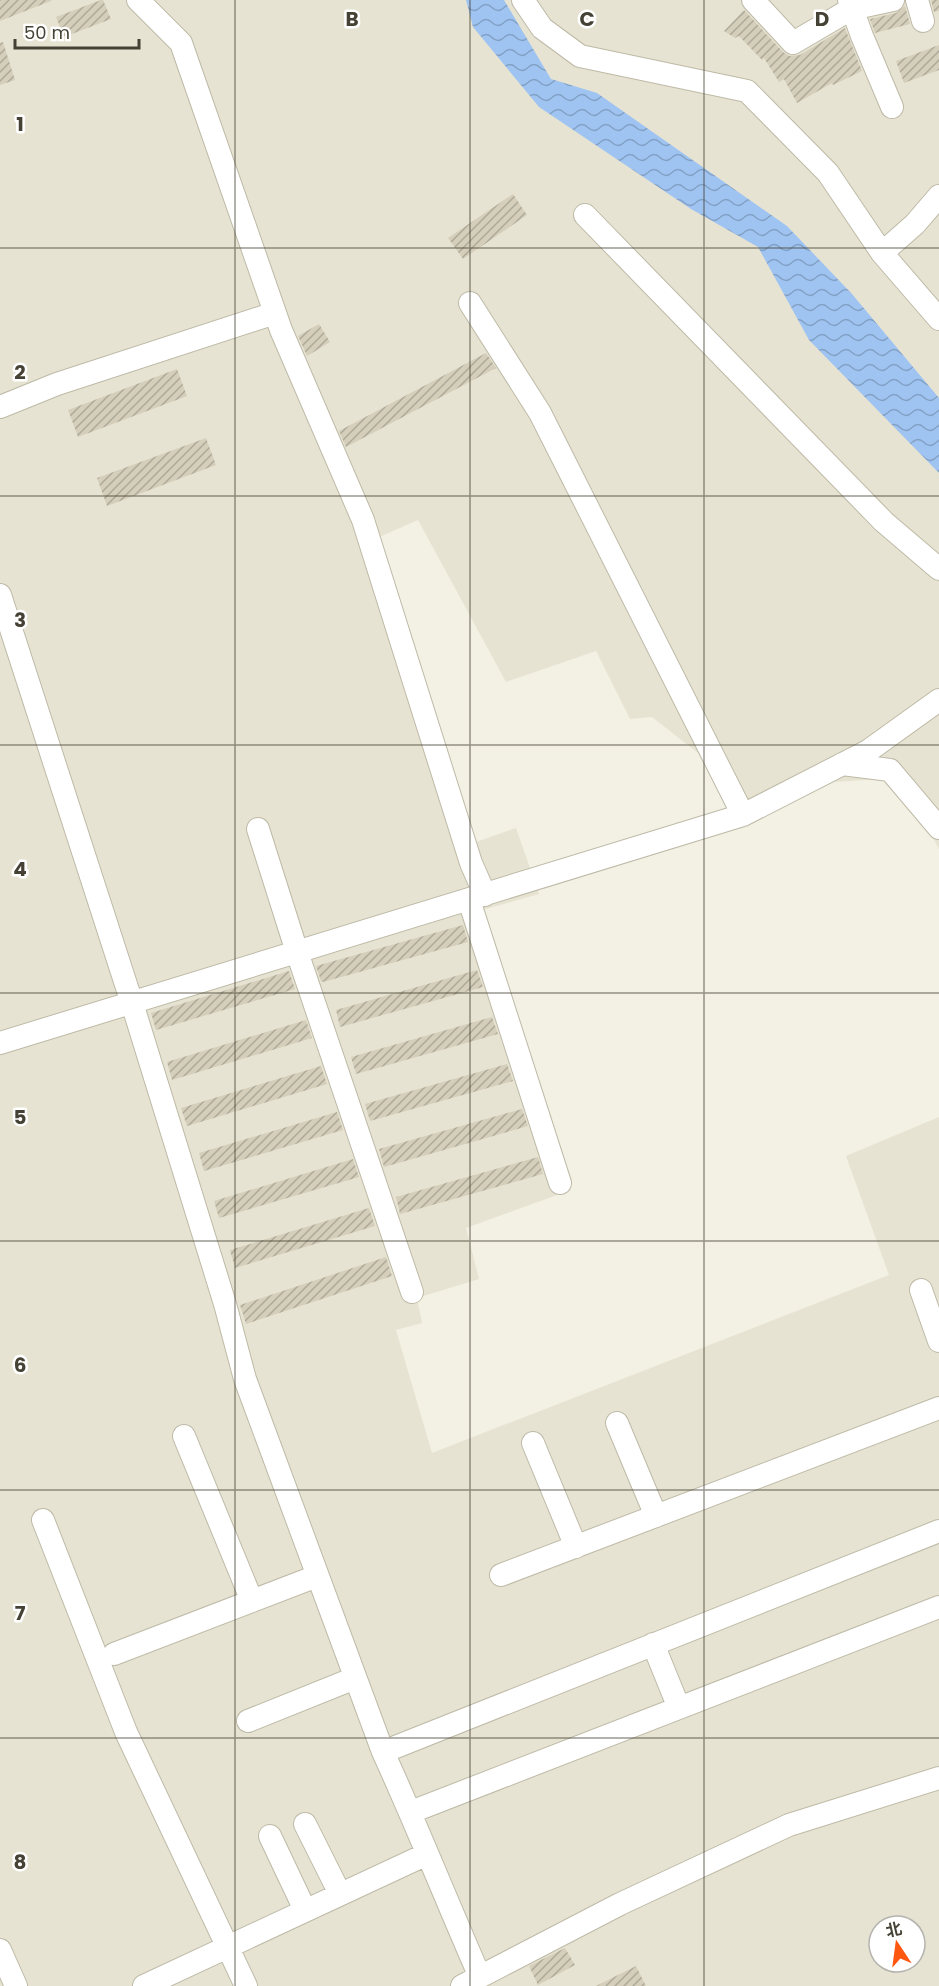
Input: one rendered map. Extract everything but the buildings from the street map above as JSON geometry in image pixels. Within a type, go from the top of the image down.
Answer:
[{"type":"street","points":[[138,0],[181,43],[274,313],[363,520],[471,863],[477,898],[560,1183]]},
{"type":"street","points":[[524,0],[542,28],[580,56],[747,91],[828,173],[882,253],[939,319]]},
{"type":"street","points":[[753,0],[793,43],[850,4],[893,0]]},
{"type":"street","points":[[850,4],[892,107]]},
{"type":"street","points":[[882,253],[915,224],[939,196]]},
{"type":"street","points":[[585,215],[884,522],[939,569]]},
{"type":"street","points":[[470,303],[540,413],[743,815]]},
{"type":"street","points":[[0,407],[57,384],[274,313]]},
{"type":"street","points":[[0,595],[132,1003],[225,1304],[245,1379],[383,1752],[411,1812],[447,1903],[471,1981],[620,1904],[789,1825],[939,1778]]},
{"type":"street","points":[[0,1043],[743,815],[868,751],[939,700]]},
{"type":"street","points":[[842,764],[890,770],[939,828]]},
{"type":"street","points":[[258,829],[297,952],[412,1292]]},
{"type":"street","points":[[921,1290],[939,1341]]},
{"type":"street","points":[[501,1575],[939,1408]]},
{"type":"street","points":[[617,1423],[656,1516]]},
{"type":"street","points":[[184,1436],[252,1601]]},
{"type":"street","points":[[532,1443],[576,1547]]},
{"type":"street","points":[[43,1520],[126,1732],[246,1986]]},
{"type":"street","points":[[383,1752],[939,1531]]},
{"type":"street","points":[[114,1654],[317,1576]]},
{"type":"street","points":[[411,1812],[939,1607]]},
{"type":"street","points":[[652,1644],[679,1708]]},
{"type":"street","points":[[248,1721],[355,1678]]},
{"type":"street","points":[[305,1824],[340,1894]]},
{"type":"street","points":[[270,1836],[305,1910]]},
{"type":"street","points":[[144,1986],[427,1854]]},
{"type":"street","points":[[0,1950],[16,1986]]},
{"type":"shaded area","points":[[0,0],[939,0],[939,849],[930,832],[884,779],[834,782],[739,829],[698,753],[652,717],[630,719],[596,651],[506,682],[418,520],[377,538],[476,842],[516,828],[539,894],[482,910],[571,1190],[466,1228],[479,1279],[417,1298],[422,1323],[396,1330],[432,1453],[889,1275],[846,1156],[939,1117],[939,1986],[0,1986]]},
{"type":"water","points":[[466,0],[504,0],[551,79],[597,93],[787,226],[852,294],[939,398],[939,473],[809,340],[758,247],[691,209],[539,107],[473,27]]}]
